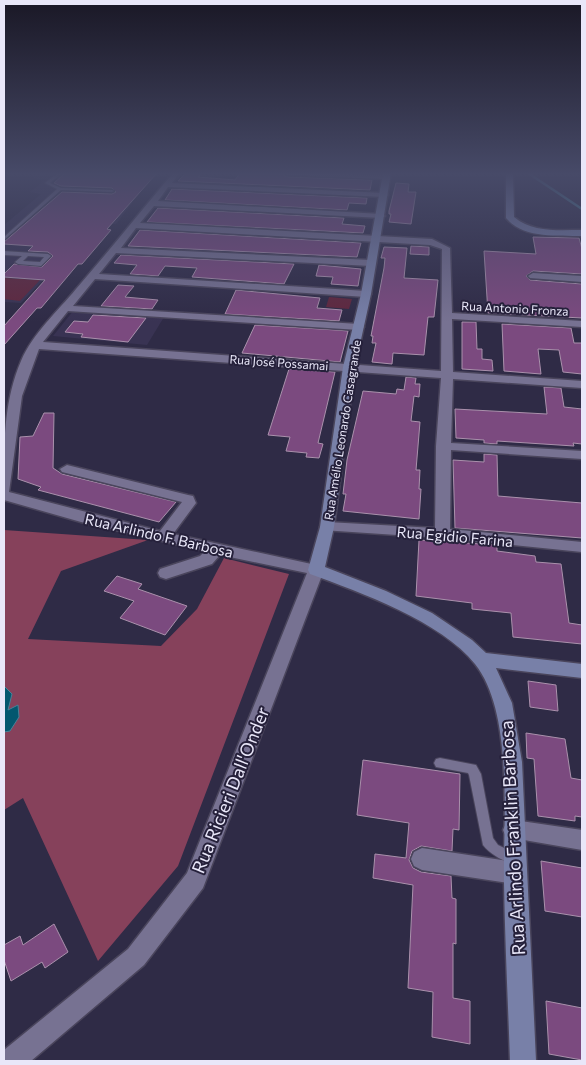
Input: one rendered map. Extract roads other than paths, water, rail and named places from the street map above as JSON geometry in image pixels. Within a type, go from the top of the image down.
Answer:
[{"type":"street","name":"Rua Amélio Leonardo Casagrande","points":[[316,570],[327,527],[350,368],[380,223]]},
{"type":"street","points":[[516,223],[521,226],[544,231],[582,233]]},
{"type":"street","points":[[4,489],[22,373],[26,360],[35,344],[64,308],[135,225],[432,242],[446,248],[447,374],[443,446],[442,534]]},
{"type":"street","points":[[114,250],[371,264]]},
{"type":"street","points":[[92,276],[366,294]]},
{"type":"street","points":[[533,276],[582,279]]},
{"type":"street","points":[[64,308],[359,327]]},
{"type":"street","name":"Rua Antonio Fronza","points":[[447,316],[582,324]]},
{"type":"street","name":"Rua José Possamai","points":[[35,344],[582,385]]},
{"type":"street","points":[[443,446],[582,455]]},
{"type":"street","points":[[67,468],[188,499],[188,503],[163,537]]},
{"type":"street","name":"Rua Arlindo F. Barbosa","points":[[4,494],[60,512],[163,537],[316,570]]},
{"type":"street","name":"Rua Egidio Farina","points":[[327,527],[442,534],[582,547]]},
{"type":"street","points":[[166,573],[206,560],[218,548]]},
{"type":"street","name":"Rua Arlindo Franklin Barbosa","points":[[316,570],[383,596],[456,638],[481,659],[500,691],[506,713],[510,744],[523,1061]]},
{"type":"street","name":"Rua Ricieri Dall'Onder","points":[[11,1061],[136,957],[195,880],[316,570]]},
{"type":"street","points":[[481,659],[582,671]]},
{"type":"street","points":[[514,830],[582,840]]},
{"type":"street","points":[[422,859],[515,866]]},
{"type":"lane","points":[[4,239],[22,223]]},
{"type":"lane","points":[[4,253],[26,255]]},
{"type":"lane","points":[[440,763],[472,769],[475,774],[487,840],[494,849],[515,866]]},
{"type":"water","points":[[4,686],[12,694],[8,710],[18,705],[19,717],[10,731],[4,732]]}]
